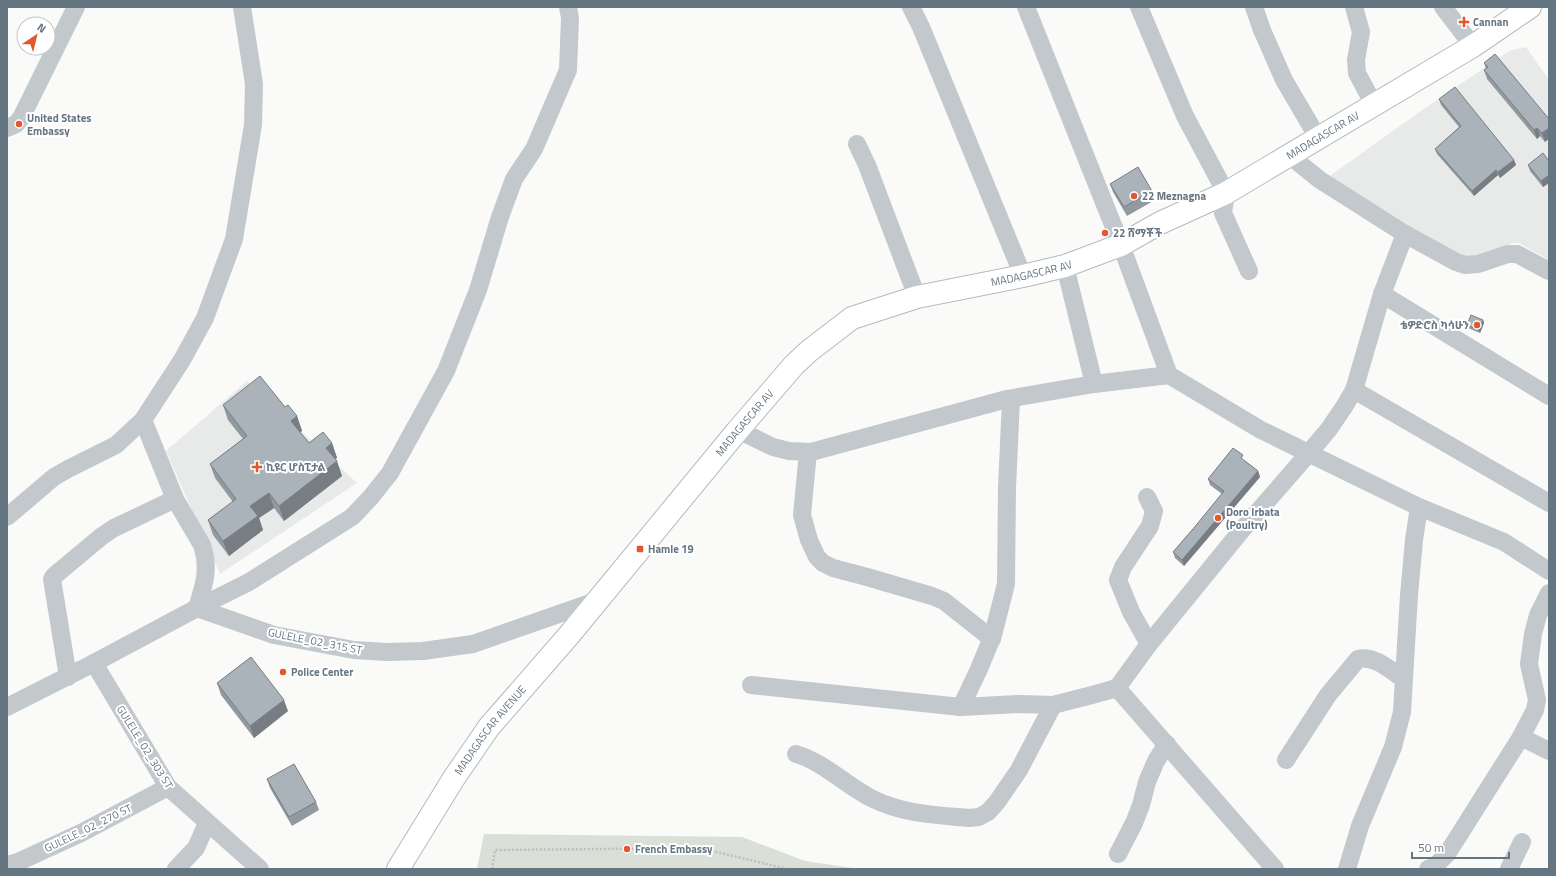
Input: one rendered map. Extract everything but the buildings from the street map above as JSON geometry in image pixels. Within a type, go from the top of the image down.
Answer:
[{"type":"main road","name":"MADAGASCAR AV","points":[[596,601],[738,430],[799,360],[852,318],[917,298],[1065,266],[1121,245],[1160,223],[1226,193],[1473,46],[1530,7]]},
{"type":"main road","name":"MADAGASCAR AVENUE","points":[[398,869],[454,778],[490,727],[596,601]]},
{"type":"street","points":[[7,128],[16,124],[21,118],[72,19],[76,7]]},
{"type":"street","points":[[7,517],[54,477],[116,445],[143,420],[182,360],[206,318],[234,239],[253,125],[254,84],[242,7]]},
{"type":"street","points":[[7,707],[68,677],[249,582],[352,517],[371,497],[390,473],[446,371],[478,290],[500,217],[514,179],[534,149],[568,70],[570,18],[568,7]]},
{"type":"street","points":[[911,7],[921,26],[1023,276]]},
{"type":"street","points":[[1026,7],[1121,245],[1169,375]]},
{"type":"street","points":[[1139,7],[1186,116],[1226,193],[1223,212],[1250,272]]},
{"type":"street","points":[[1254,7],[1262,30],[1284,80],[1318,138]]},
{"type":"street","points":[[1354,7],[1361,32],[1356,60],[1357,73],[1374,105]]},
{"type":"street","points":[[1443,7],[1473,46]]},
{"type":"street","points":[[857,144],[867,165],[917,298]]},
{"type":"street","points":[[1289,155],[1320,180],[1405,234],[1456,262],[1466,265],[1478,264],[1508,254],[1517,254],[1549,271]]},
{"type":"street","points":[[751,685],[961,707],[1020,704],[1053,705],[1117,688],[1149,644],[1241,531],[1329,429],[1354,390],[1382,294],[1405,234]]},
{"type":"street","points":[[1065,266],[1094,384]]},
{"type":"street","points":[[1382,294],[1549,396]]},
{"type":"street","points":[[738,430],[773,447],[789,452],[808,452],[1011,399],[1094,384],[1169,375],[1261,430],[1419,508],[1504,542],[1549,571]]},
{"type":"street","points":[[1354,390],[1549,503]]},
{"type":"street","points":[[961,707],[992,639],[1006,584],[1007,488],[1011,399]]},
{"type":"street","points":[[143,420],[175,499],[202,545],[206,578],[197,608]]},
{"type":"street","points":[[808,452],[802,515],[809,540],[817,557],[823,563],[833,568],[932,596],[944,601],[992,639]]},
{"type":"street","points":[[1147,496],[1154,511],[1150,526],[1123,567],[1118,580],[1131,612],[1149,644]]},
{"type":"street","points":[[68,677],[52,579],[114,528],[175,499]]},
{"type":"street","points":[[1347,869],[1360,826],[1393,746],[1402,712],[1409,595],[1414,540],[1419,508]]},
{"type":"street","points":[[1428,869],[1434,866],[1447,854],[1521,736],[1537,705],[1529,664],[1533,634],[1538,615],[1549,593]]},
{"type":"street","name":"GULELE_02_315 ST","points":[[197,608],[274,635],[354,650],[422,652],[473,644],[596,601]]},
{"type":"street","points":[[1286,760],[1328,695],[1358,659],[1365,657],[1372,659],[1404,679]]},
{"type":"street","name":"GULELE_02_303 ST","points":[[94,663],[168,787],[260,869]]},
{"type":"street","points":[[1117,688],[1275,869]]},
{"type":"street","points":[[796,754],[836,774],[872,799],[906,811],[978,818],[988,812],[997,802],[1019,770],[1053,705]]},
{"type":"street","points":[[1521,736],[1549,751]]},
{"type":"street","points":[[1118,854],[1134,823],[1141,805],[1146,782],[1156,761],[1167,744]]},
{"type":"street","name":"GULELE_02_270 ST","points":[[7,865],[18,862],[82,833],[168,787]]},
{"type":"street","points":[[176,869],[196,848],[207,823]]},
{"type":"street","points":[[1509,869],[1522,842]]},
{"type":"path","points":[[492,869],[495,850],[700,848],[787,869]]},
{"type":"shaded area","points":[[1526,47],[1549,80],[1549,260],[1519,243],[1513,243],[1471,260],[1451,253],[1327,178],[1418,113],[1509,51]]},
{"type":"shaded area","name":"ኪዩር ሆስፒታል","points":[[247,381],[357,483],[220,574],[166,451]]},
{"type":"shaded area","name":"French Embassy","points":[[484,834],[742,837],[805,861],[859,869],[477,869]]},
{"type":"place","name":"Cannan","points":[[1464,22]]},
{"type":"place","name":"United States Embassy","points":[[19,124]]},
{"type":"place","name":"22 Meznagna","points":[[1134,196]]},
{"type":"place","name":"22 ሸማቾች","points":[[1105,233]]},
{"type":"place","name":"ቴዎድሮስ ካሳሁን","points":[[1477,325]]},
{"type":"place","name":"ኪዩር ሆስፒታል","points":[[257,467]]},
{"type":"place","name":"Doro Irbata (Poultry)","points":[[1218,518]]},
{"type":"place","name":"Hamle 19","points":[[640,549]]},
{"type":"place","name":"Police Center","points":[[283,672]]},
{"type":"place","name":"French Embassy","points":[[627,849]]}]
